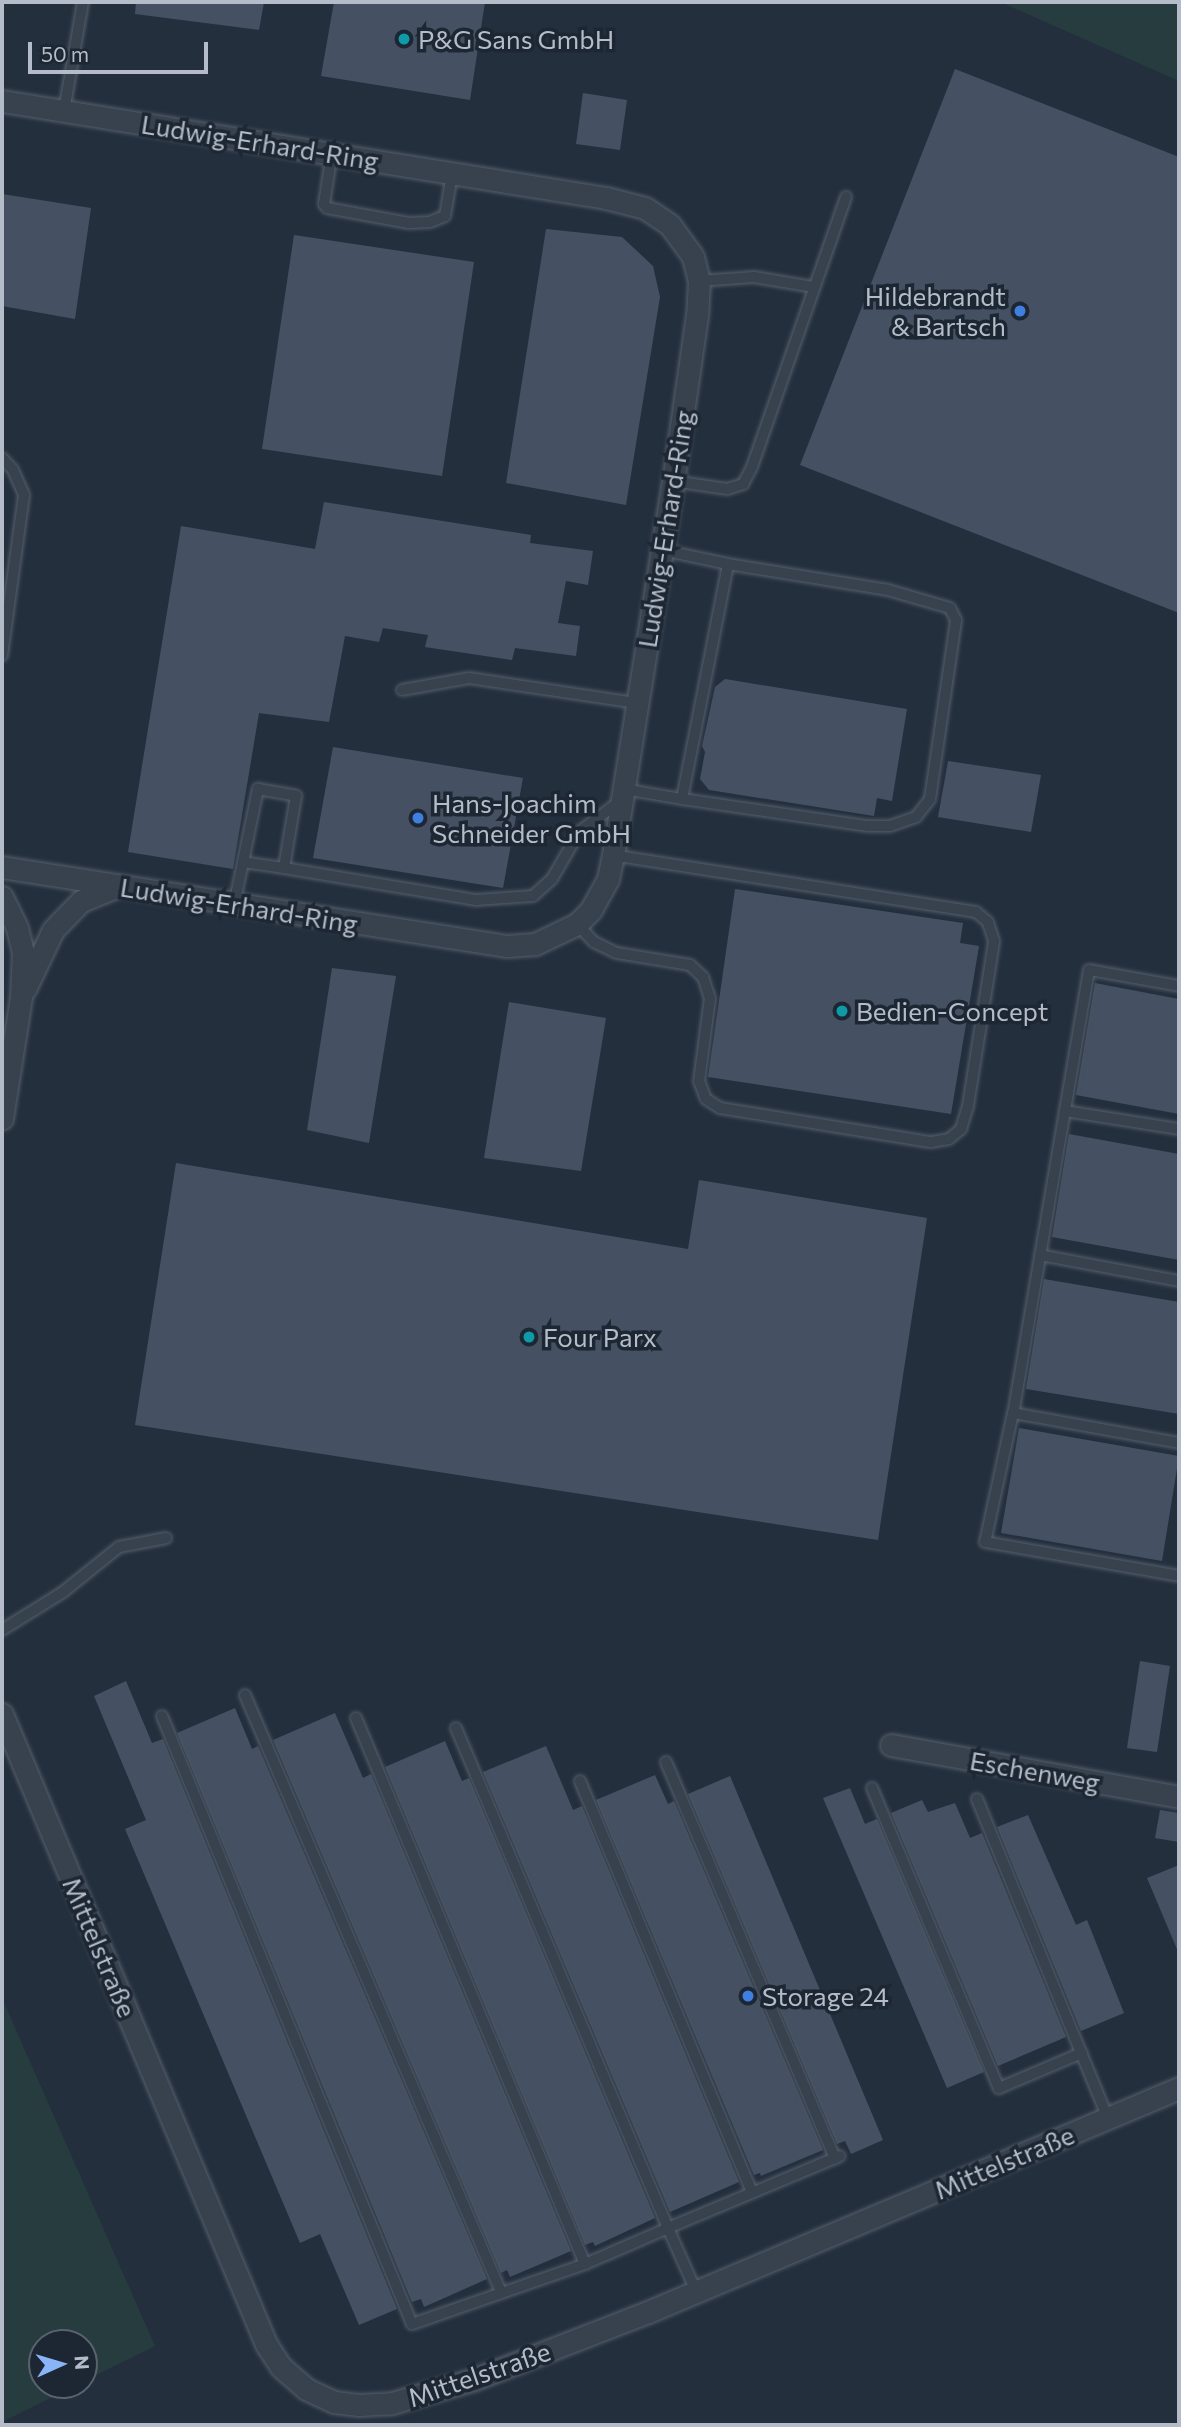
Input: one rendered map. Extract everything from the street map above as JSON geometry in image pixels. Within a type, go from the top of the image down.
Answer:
[{"type":"street","name":"Ludwig-Erhard-Ring","points":[[2,101],[606,198],[645,208],[670,225],[693,257],[699,281],[697,315],[673,481],[613,855],[608,879],[591,910],[578,924],[535,944],[508,946],[2,867]]},
{"type":"street","points":[[21,997],[53,930],[82,901],[118,886]]},
{"type":"street","points":[[2,897],[17,928],[23,952],[21,997],[3,1105]]},
{"type":"street","name":"Mittelstraße","points":[[2,1714],[9,1750],[266,2344],[281,2367],[306,2389],[334,2402],[359,2405],[392,2403],[433,2394],[696,2291],[1179,2088]]},
{"type":"street","name":"Eschenweg","points":[[891,1745],[1179,1797]]},
{"type":"lane","points":[[64,111],[83,2]]},
{"type":"lane","points":[[332,153],[324,204],[327,208],[409,223],[430,222],[446,216],[452,174]]},
{"type":"lane","points":[[673,481],[727,489],[743,484],[752,467],[846,197]]},
{"type":"lane","points":[[699,281],[754,277],[814,287]]},
{"type":"lane","points":[[2,458],[13,470],[24,495],[2,655]]},
{"type":"lane","points":[[243,862],[476,900],[533,896],[552,879],[579,832],[622,795],[682,799],[868,827],[904,823],[916,817],[930,799],[957,620],[950,608],[944,604],[888,590],[728,564],[662,550]]},
{"type":"lane","points":[[682,799],[728,564]]},
{"type":"lane","points":[[402,690],[468,678],[637,702]]},
{"type":"lane","points":[[234,905],[258,789],[296,796],[284,868]]},
{"type":"lane","points":[[578,924],[594,942],[617,953],[690,965],[703,977],[710,998],[699,1081],[706,1099],[720,1108],[931,1142],[948,1139],[961,1129],[968,1106],[994,941],[988,922],[976,912],[613,855]]},
{"type":"lane","points":[[1179,986],[1089,970],[1013,1413],[985,1542],[1179,1576]]},
{"type":"lane","points":[[1065,1111],[1179,1129]]},
{"type":"lane","points":[[1040,1255],[1179,1281]]},
{"type":"lane","points":[[1013,1413],[1179,1443]]},
{"type":"lane","points":[[2,1630],[63,1592],[119,1547],[166,1538]]},
{"type":"lane","points":[[245,1695],[501,2292]]},
{"type":"lane","points":[[162,1716],[412,2324],[585,2264],[837,2157],[666,1762]]},
{"type":"lane","points":[[356,1718],[585,2264]]},
{"type":"lane","points":[[456,1728],[696,2291]]},
{"type":"lane","points":[[580,1781],[752,2192]]},
{"type":"lane","points":[[872,1788],[999,2088],[1082,2053]]},
{"type":"lane","points":[[976,1799],[1108,2118]]},
{"type":"green space","points":[[1000,2],[1179,2],[1179,81]]},
{"type":"green space","points":[[2,1998],[155,2346],[98,2374],[98,2329],[28,2329],[28,2399],[49,2399],[2,2422]]},
{"type":"building","points":[[136,2],[264,2],[259,30],[135,14]]},
{"type":"building","name":"P&G Sans GmbH","points":[[334,2],[485,2],[470,100],[321,76]]},
{"type":"building","name":"Hildebrandt & Bartsch","points":[[955,69],[1179,157],[1179,613],[800,465]]},
{"type":"building","points":[[583,93],[627,100],[620,150],[576,144]]},
{"type":"building","points":[[2,194],[91,208],[75,319],[2,306]]},
{"type":"building","points":[[546,229],[622,237],[653,266],[660,297],[626,505],[506,483]]},
{"type":"building","points":[[294,235],[474,262],[442,476],[262,449]]},
{"type":"building","points":[[324,502],[531,535],[530,543],[593,551],[588,585],[566,581],[558,623],[580,626],[576,656],[515,648],[512,660],[425,647],[428,635],[383,628],[379,642],[345,636],[329,722],[259,713],[233,869],[128,852],[181,526],[315,549]]},
{"type":"building","points":[[725,679],[907,709],[892,801],[877,798],[874,816],[709,790],[700,779],[705,752],[702,746],[715,687]]},
{"type":"building","name":"Hans-Joachim Schneider GmbH","points":[[333,747],[523,778],[503,888],[313,858]]},
{"type":"building","points":[[948,761],[1041,775],[1031,832],[938,817]]},
{"type":"building","name":"Bedien-Concept","points":[[735,889],[963,923],[960,943],[979,946],[951,1114],[708,1077]]},
{"type":"building","points":[[332,968],[396,976],[369,1143],[307,1130]]},
{"type":"building","points":[[1095,983],[1179,999],[1179,1114],[1076,1095]]},
{"type":"building","points":[[509,1002],[606,1018],[581,1171],[484,1158]]},
{"type":"building","points":[[1069,1134],[1179,1154],[1179,1260],[1052,1237]]},
{"type":"building","name":"Four Parx","points":[[176,1163],[688,1249],[699,1180],[927,1218],[878,1540],[135,1425]]},
{"type":"building","points":[[1044,1279],[1179,1302],[1179,1414],[1026,1389]]},
{"type":"building","points":[[1019,1428],[1179,1456],[1162,1561],[1001,1533]]},
{"type":"building","points":[[1140,1661],[1170,1666],[1157,1752],[1127,1748]]},
{"type":"building","points":[[126,1681],[152,1743],[163,1739],[397,2309],[359,2325],[320,2234],[300,2243],[125,1829],[146,1820],[94,1696]]},
{"type":"building","points":[[235,1708],[252,1749],[258,1746],[487,2279],[424,2307],[421,2299],[412,2302],[177,1733]]},
{"type":"building","points":[[335,1713],[363,1778],[371,1774],[571,2251],[510,2277],[507,2270],[501,2273],[273,1740]]},
{"type":"building","points":[[445,1741],[462,1781],[469,1778],[655,2218],[595,2246],[593,2242],[585,2245],[385,1767]]},
{"type":"building","points":[[546,1746],[573,1810],[582,1806],[739,2182],[670,2212],[483,1772]]},
{"type":"building","points":[[655,1775],[668,1804],[674,1801],[823,2150],[761,2176],[760,2173],[754,2175],[596,1800]]},
{"type":"building","points":[[730,1776],[883,2140],[851,2154],[845,2141],[837,2144],[688,1794]]},
{"type":"building","points":[[850,1788],[865,1824],[877,1819],[984,2072],[947,2088],[823,1798]]},
{"type":"building","points":[[922,1800],[928,1812],[955,1803],[970,1838],[982,1833],[1066,2037],[998,2066],[891,1813]]},
{"type":"building","points":[[1160,1810],[1179,1813],[1179,1842],[1155,1838]]},
{"type":"building","points":[[1028,1815],[1076,1925],[1087,1920],[1124,2013],[1081,2031],[997,1827]]},
{"type":"building","points":[[1179,1865],[1179,1954],[1147,1878]]},
{"type":"place","name":"P&G Sans GmbH","points":[[404,39]]},
{"type":"place","name":"Hildebrandt & Bartsch","points":[[1020,311]]},
{"type":"place","name":"Hans-Joachim Schneider GmbH","points":[[418,818]]},
{"type":"place","name":"Bedien-Concept","points":[[842,1011]]},
{"type":"place","name":"Four Parx","points":[[529,1337]]},
{"type":"place","name":"Storage 24","points":[[748,1996]]}]
